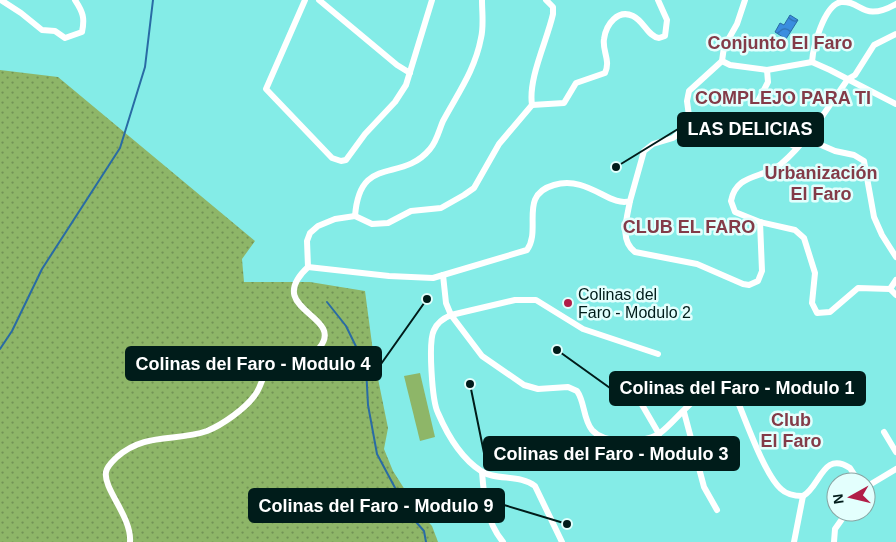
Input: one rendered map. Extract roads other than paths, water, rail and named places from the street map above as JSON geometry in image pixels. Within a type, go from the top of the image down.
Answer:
[{"type":"street","points":[[1,0],[22,13],[42,30],[55,32],[65,38],[82,32],[84,13],[75,0]]},
{"type":"street","points":[[305,0],[266,89],[268,94],[332,158],[341,161],[346,160],[365,134],[395,102],[406,85],[432,0]]},
{"type":"street","points":[[320,0],[397,65],[410,73]]},
{"type":"street","points":[[355,216],[356,198],[363,185],[372,177],[414,162],[431,148],[443,122],[474,67],[482,38],[482,0]]},
{"type":"street","points":[[308,267],[307,241],[310,233],[326,222],[355,216],[372,224],[388,223],[411,211],[441,208],[474,188],[499,144],[532,105],[531,95],[535,73],[553,14],[553,7],[546,0]]},
{"type":"street","points":[[532,105],[564,103],[576,83],[605,73],[608,63],[604,38],[616,17],[628,14],[635,17],[654,37],[665,36],[668,20],[658,0]]},
{"type":"street","points":[[745,0],[737,24],[724,47],[722,61],[689,91],[686,101],[689,116],[685,128],[673,138],[653,144],[644,151],[630,201],[625,235],[629,248],[635,252],[698,264],[743,284],[754,284],[762,276],[760,222]]},
{"type":"street","points":[[812,62],[812,50],[819,31],[837,2],[846,2],[874,12],[896,4]]},
{"type":"street","points":[[896,34],[874,45],[855,75],[848,79],[805,138],[780,164],[750,176],[740,183],[732,194],[731,201],[736,212],[760,222],[795,230],[804,238],[815,273],[812,303],[817,313],[830,312],[858,288],[890,289],[896,295]]},
{"type":"street","points":[[722,61],[730,65],[767,70],[812,62],[896,104]]},
{"type":"street","points":[[757,102],[768,82],[767,70]]},
{"type":"street","points":[[758,127],[796,147]]},
{"type":"street","points":[[805,138],[834,151],[854,155],[864,161],[874,217],[882,236],[896,257]]},
{"type":"street","points":[[130,542],[131,536],[125,517],[106,480],[106,470],[111,462],[121,454],[149,441],[209,430],[235,413],[255,396],[268,369],[275,364],[314,353],[320,348],[324,334],[322,327],[312,314],[296,302],[294,292],[297,277],[308,267],[389,276],[433,278],[527,250],[532,240],[533,206],[536,198],[547,187],[567,182],[577,183],[588,186],[619,203],[630,201]]},
{"type":"street","points":[[443,275],[446,303],[451,315],[482,356],[524,385],[538,389],[568,387],[577,391],[588,422],[595,433],[605,438],[624,441],[648,438],[659,434],[709,388],[726,387],[735,395],[776,483],[788,494],[803,496],[807,494],[828,466],[846,465],[854,472]]},
{"type":"street","points":[[890,289],[896,280]]},
{"type":"street","points":[[562,542],[535,486],[526,481],[482,472],[459,450],[435,404],[432,337],[439,324],[451,315],[515,300],[536,300],[583,329],[658,354]]},
{"type":"street","points":[[634,391],[659,434]]},
{"type":"street","points":[[735,395],[835,392]]},
{"type":"street","points":[[684,412],[704,487],[717,510]]},
{"type":"street","points":[[884,432],[896,452]]},
{"type":"street","points":[[876,481],[896,469]]},
{"type":"street","points":[[482,472],[487,511],[491,525],[503,542]]},
{"type":"street","points":[[794,542],[803,496]]},
{"type":"street","points":[[834,542],[836,529],[841,522]]},
{"type":"water","points":[[790,15],[798,20],[786,39],[775,32],[780,23],[784,25]]},
{"type":"waterway","points":[[0,349],[12,331],[42,269],[120,148],[145,67],[153,0]]},
{"type":"waterway","points":[[327,302],[346,326],[366,367],[368,405],[377,454],[409,514],[424,531],[426,542]]},
{"type":"place","name":"LAS DELICIAS","points":[[616,167]]},
{"type":"place","name":"Colinas del Faro - Modulo 4","points":[[427,299]]},
{"type":"place","name":"Colinas del Faro - Modulo 2","points":[[568,303]]},
{"type":"place","name":"Colinas del Faro - Modulo 1","points":[[557,350]]},
{"type":"place","name":"Colinas del Faro - Modulo 3","points":[[470,384]]},
{"type":"place","name":"Colinas del Faro - Modulo 9","points":[[567,524]]},
{"type":"district","name":"Conjunto El Faro","points":[[780,43]]},
{"type":"district","name":"COMPLEJO PARA TI","points":[[783,98]]},
{"type":"district","name":"Urbanización El Faro","points":[[821,183]]},
{"type":"district","name":"CLUB EL FARO","points":[[689,227]]},
{"type":"district","name":"Club El Faro","points":[[791,430]]}]
